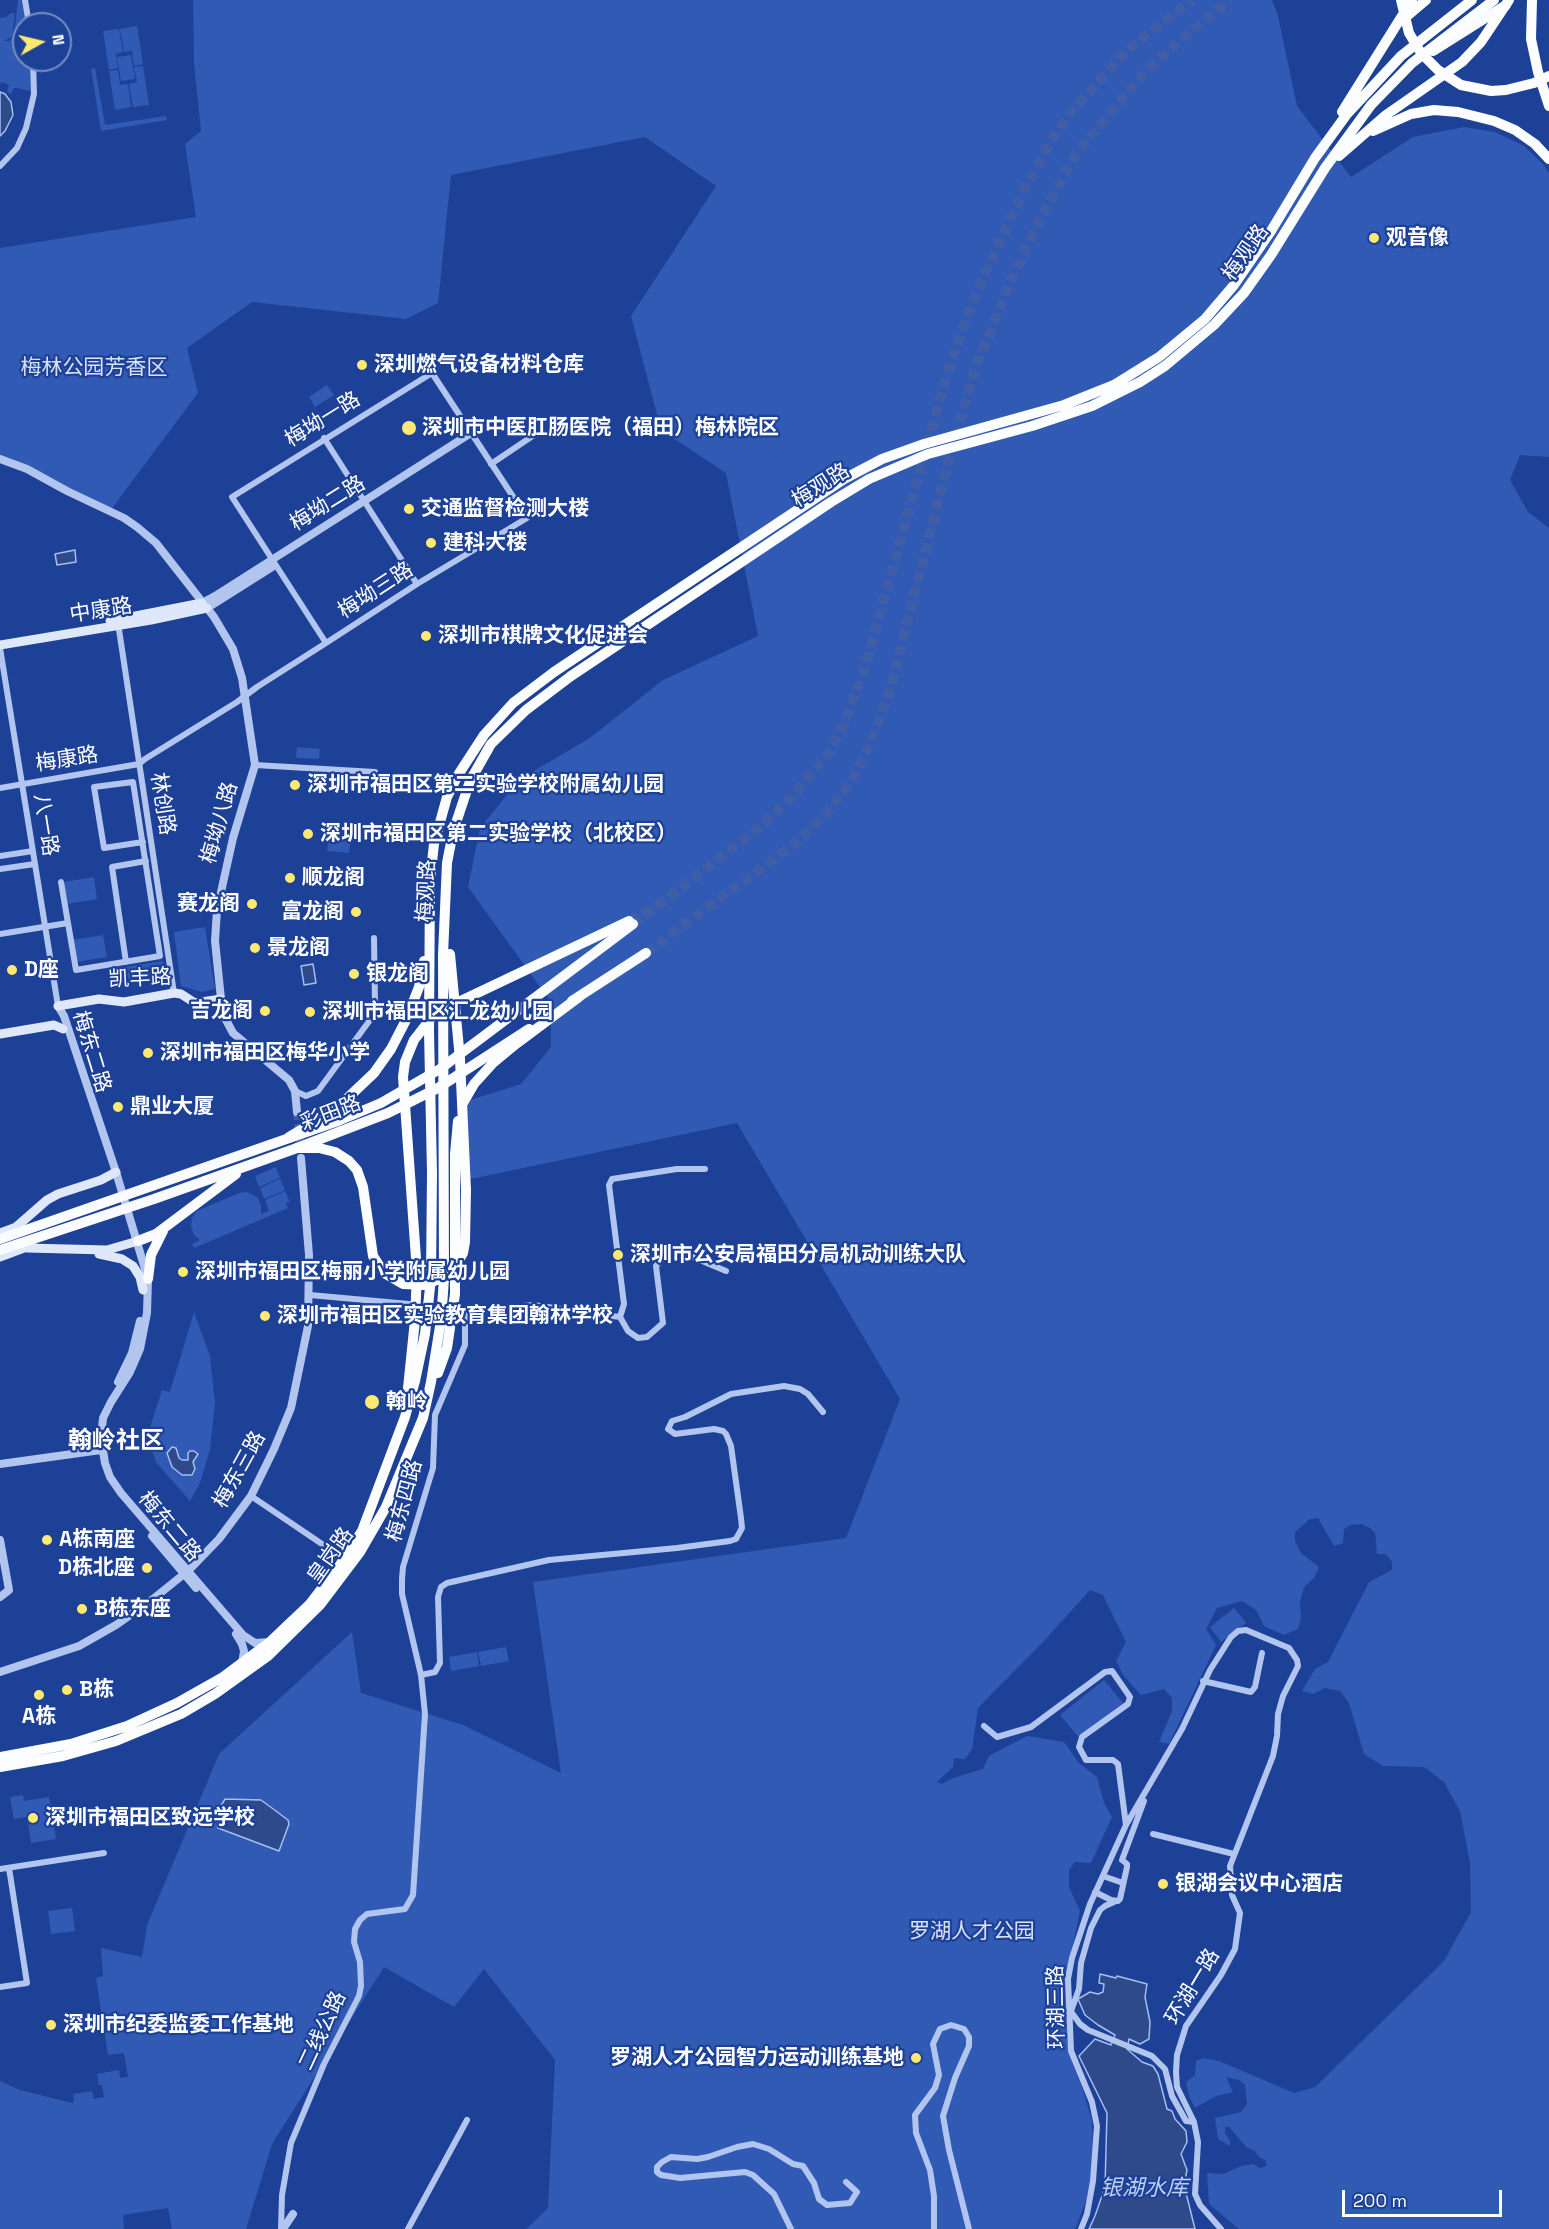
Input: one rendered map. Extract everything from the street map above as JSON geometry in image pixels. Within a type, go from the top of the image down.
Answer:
[{"type":"highway","points":[[1401,0],[1409,33],[1421,54],[1438,70],[1461,85],[1491,91],[1506,90],[1534,83],[1549,76]]},
{"type":"highway","points":[[1315,158],[1412,0]]},
{"type":"highway","points":[[1387,39],[1408,15],[1426,0]]},
{"type":"highway","name":"梅观路","points":[[432,1173],[429,922],[434,844],[447,797],[473,749],[498,718],[513,703],[554,672],[844,478],[924,444],[1064,405],[1114,385],[1159,357],[1205,319],[1234,285],[1271,231],[1315,158],[1347,114],[1384,73],[1418,41],[1472,0]]},
{"type":"highway","name":"梅观路","points":[[444,1175],[443,1030],[447,863],[453,832],[470,781],[491,744],[526,710],[571,676],[869,479],[928,454],[1032,426],[1092,406],[1140,382],[1165,366],[1214,325],[1244,293],[1271,255],[1325,168],[1371,105],[1412,63],[1494,0]]},
{"type":"highway","points":[[1325,168],[1386,115],[1452,71],[1481,42],[1511,0]]},
{"type":"highway","points":[[1532,0],[1530,20],[1535,60],[1549,106]]},
{"type":"highway","points":[[1355,142],[1401,117],[1446,110],[1469,114],[1506,126],[1535,144],[1549,159]]},
{"type":"highway","points":[[299,1153],[325,1149],[342,1155],[349,1161],[361,1179],[370,1245],[373,1256],[384,1273],[403,1284],[424,1285],[438,1280],[454,1269],[463,1252],[466,1229],[465,1155],[457,1024],[445,895]]},
{"type":"highway","points":[[289,1137],[324,1117],[345,1101],[374,1073],[391,1049],[419,987],[429,922]]},
{"type":"highway","points":[[405,1417],[415,1320],[415,1236],[404,1089],[405,1062],[409,1049],[424,1025],[441,1011],[631,922]]},
{"type":"highway","points":[[428,1399],[447,1348],[454,1312],[455,1154],[458,1123],[466,1096],[483,1073],[516,1044],[579,997]]},
{"type":"highway","name":"皇岗路","points":[[0,1757],[71,1744],[127,1726],[177,1703],[242,1664],[270,1642],[309,1605],[329,1581],[353,1547],[371,1510],[405,1417],[417,1372],[426,1334],[430,1278],[432,1173]]},
{"type":"highway","name":"皇岗路","points":[[0,1767],[63,1756],[116,1741],[181,1714],[215,1694],[268,1656],[321,1605],[360,1552],[386,1507],[423,1418],[440,1330],[443,1289],[444,1175]]},
{"type":"main road","points":[[1412,63],[1455,39],[1511,0]]},
{"type":"main road","name":"中康路","points":[[0,647],[205,605]]},
{"type":"main road","name":"中康路","points":[[0,639],[118,623]]},
{"type":"main road","name":"彩田路","points":[[0,1239],[358,1113],[418,1083],[440,1069],[631,922]]},
{"type":"main road","name":"彩田路","points":[[0,1250],[247,1166],[299,1153],[388,1113],[438,1088],[646,953]]},
{"type":"main road","name":"凯丰路","points":[[58,1006],[99,999],[124,1002],[174,993],[181,994],[195,1003],[221,999]]},
{"type":"main road","points":[[0,1034],[54,1025],[63,1029]]},
{"type":"main road","points":[[27,1248],[108,1250],[153,1236],[247,1166]]},
{"type":"main road","points":[[15,1228],[47,1200],[58,1194],[101,1180],[113,1173]]},
{"type":"main road","points":[[0,1233],[93,1205]]},
{"type":"main road","points":[[148,1279],[152,1255],[167,1225]]},
{"type":"main road","points":[[0,1257],[27,1248],[64,1229]]},
{"type":"main road","points":[[85,1249],[117,1257],[130,1264],[140,1276],[143,1290]]},
{"type":"street","points":[[0,166],[17,148],[26,128],[34,94],[33,72]]},
{"type":"street","name":"梅坳一路","points":[[274,562],[232,497],[324,438],[432,373],[473,436]]},
{"type":"street","points":[[473,436],[491,464],[540,431],[540,423]]},
{"type":"street","name":"梅坳二路","points":[[205,605],[473,436]]},
{"type":"street","points":[[324,438],[417,584]]},
{"type":"street","name":"梅坳八路","points":[[0,459],[27,469],[124,518],[137,527],[156,543],[217,620],[232,649],[245,695],[255,765],[228,856],[217,910],[215,941],[221,999],[225,1018],[233,1033],[284,1075],[294,1091]]},
{"type":"street","name":"梅坳三路","points":[[139,764],[417,584],[527,518],[491,464]]},
{"type":"street","points":[[274,562],[326,643]]},
{"type":"street","name":"林创路","points":[[118,623],[174,993]]},
{"type":"street","name":"八一路","points":[[0,647],[58,1006]]},
{"type":"street","name":"梅康路","points":[[0,788],[139,764]]},
{"type":"street","points":[[255,765],[375,772]]},
{"type":"street","points":[[61,882],[76,970],[160,956],[133,782],[94,787],[104,848],[142,842]]},
{"type":"street","points":[[0,856],[33,851]]},
{"type":"street","points":[[126,962],[112,867],[146,861]]},
{"type":"street","points":[[0,869],[35,864]]},
{"type":"street","points":[[0,934],[68,923]]},
{"type":"street","points":[[294,1091],[306,1096],[318,1091],[372,1016],[375,1000],[374,938]]},
{"type":"street","name":"梅东二路","points":[[58,1006],[63,1029],[148,1279],[147,1313],[142,1342],[130,1371],[106,1412],[99,1450]]},
{"type":"street","name":"梅东二路","points":[[58,1006],[64,1016],[113,1173]]},
{"type":"street","points":[[294,1091],[297,1112]]},
{"type":"street","name":"梅东三路","points":[[0,1672],[79,1646],[140,1609],[186,1572],[219,1539],[251,1496],[291,1408],[304,1353],[310,1295],[309,1255],[299,1153]]},
{"type":"street","points":[[705,1169],[677,1169],[612,1179],[609,1185],[624,1304],[620,1317],[628,1331],[638,1338],[647,1337],[663,1323],[656,1266],[668,1252],[676,1250],[726,1271]]},
{"type":"street","name":"梅东二路","points":[[136,1242],[143,1275],[140,1322],[132,1353],[98,1417],[100,1466],[110,1485],[247,1639],[255,1643],[270,1642]]},
{"type":"street","points":[[310,1295],[409,1304]]},
{"type":"street","points":[[454,1312],[533,1305],[620,1317]]},
{"type":"street","name":"梅东四路","points":[[420,1675],[402,1587],[403,1567],[433,1468],[435,1415],[463,1352],[465,1312]]},
{"type":"street","points":[[420,1675],[435,1672],[440,1663],[438,1597],[441,1587],[447,1583],[549,1560],[677,1548],[736,1539],[742,1528],[730,1446],[726,1434],[723,1431],[714,1430],[675,1434],[668,1429],[672,1421],[731,1394],[784,1386],[800,1389],[823,1412]]},
{"type":"street","points":[[423,1418],[435,1415]]},
{"type":"street","points":[[0,1464],[99,1450]]},
{"type":"street","points":[[251,1496],[322,1544]]},
{"type":"street","points":[[0,1540],[9,1590],[0,1597]]},
{"type":"street","name":"梅东二路","points":[[186,1572],[240,1639],[244,1651],[242,1664]]},
{"type":"street","name":"环湖一路","points":[[1203,1681],[1231,1637],[1238,1631],[1255,1632],[1289,1648],[1297,1660],[1298,1666],[1278,1714],[1273,1756],[1230,1866],[1232,1895],[1240,1913],[1233,1957],[1187,2023],[1179,2045],[1176,2083],[1194,2122],[1198,2149],[1195,2194],[1200,2205],[1221,2229]]},
{"type":"street","points":[[1194,2122],[1187,2122],[1175,2103],[1163,2066],[1150,2055],[1088,2030],[1071,2012],[1079,1989],[1081,1963],[1091,1928],[1100,1910],[1120,1899],[1128,1865],[1122,1860],[1149,1787],[1182,1729],[1203,1681],[1251,1692],[1255,1687],[1262,1653]]},
{"type":"street","points":[[984,1726],[997,1737],[1031,1727],[1105,1672],[1112,1671],[1130,1697],[1128,1704],[1082,1737],[1079,1747],[1086,1760],[1113,1760],[1118,1764],[1126,1825]]},
{"type":"street","name":"二线公路","points":[[282,2227],[285,2170],[294,2137],[362,1986],[362,1970],[354,1942],[355,1929],[367,1914],[405,1909],[413,1895],[425,1714],[420,1675]]},
{"type":"street","name":"环湖三路","points":[[1081,2229],[1087,2214],[1092,2188],[1097,2126],[1092,2102],[1071,2051],[1068,1979],[1072,1958],[1095,1892],[1126,1825],[1149,1787]]},
{"type":"street","points":[[1153,1834],[1234,1854]]},
{"type":"street","points":[[0,1869],[104,1853]]},
{"type":"street","points":[[0,1987],[27,1983],[9,1868]]},
{"type":"street","points":[[1103,1876],[1124,1883]]},
{"type":"street","points":[[1095,1892],[1104,1898],[1116,1901]]},
{"type":"street","points":[[934,2229],[934,2196],[930,2170],[916,2133],[915,2115],[935,2088],[939,2075],[933,2044],[940,2029],[951,2025],[964,2029],[969,2037],[969,2046],[955,2078],[943,2116],[969,2229]]},
{"type":"street","points":[[1071,2037],[1077,2029],[1088,2030]]},
{"type":"street","points":[[408,2229],[467,2120]]},
{"type":"street","points":[[791,2229],[774,2194],[753,2175],[745,2172],[680,2178],[661,2175],[657,2172],[657,2167],[671,2157],[708,2157],[753,2144],[769,2149],[794,2164],[803,2166],[814,2183],[819,2199],[827,2205],[850,2203],[856,2192],[846,2182]]},
{"type":"street","points":[[282,2227],[292,2214]]},
{"type":"green space","points":[[18,0],[23,0],[24,12],[17,12]]},
{"type":"green space","points":[[193,0],[1272,0],[1278,16],[1297,106],[1351,177],[1413,137],[1464,127],[1495,132],[1524,146],[1549,173],[1549,457],[1520,455],[1510,480],[1528,512],[1549,528],[1549,2229],[1239,2229],[1209,2204],[1207,2173],[1224,2174],[1241,2166],[1253,2164],[1260,2168],[1267,2166],[1265,2160],[1246,2147],[1229,2127],[1225,2127],[1225,2133],[1230,2146],[1218,2139],[1215,2118],[1241,2112],[1247,2104],[1245,2085],[1239,2080],[1226,2077],[1233,2092],[1216,2096],[1195,2108],[1186,2082],[1195,2075],[1196,2061],[1203,2058],[1219,2061],[1294,2093],[1315,2087],[1444,1961],[1471,1912],[1470,1863],[1460,1811],[1444,1782],[1424,1767],[1383,1766],[1364,1754],[1349,1703],[1340,1691],[1325,1688],[1313,1694],[1302,1691],[1315,1669],[1328,1662],[1369,1582],[1392,1570],[1392,1562],[1386,1554],[1377,1554],[1375,1533],[1370,1528],[1362,1524],[1350,1525],[1344,1529],[1343,1543],[1334,1546],[1318,1518],[1310,1519],[1295,1532],[1295,1541],[1301,1553],[1319,1567],[1314,1578],[1304,1587],[1300,1602],[1301,1618],[1298,1629],[1284,1635],[1264,1626],[1256,1610],[1242,1601],[1217,1608],[1206,1629],[1216,1645],[1169,1744],[1159,1742],[1172,1711],[1172,1698],[1164,1689],[1141,1695],[1124,1676],[1116,1661],[1126,1642],[1103,1595],[1090,1590],[978,1708],[972,1749],[965,1759],[954,1758],[953,1767],[937,1782],[942,1784],[953,1778],[983,1769],[989,1756],[1027,1736],[1064,1742],[1079,1763],[1097,1777],[1104,1803],[1112,1817],[1091,1863],[1075,1862],[1069,1870],[1069,1887],[1080,1911],[1070,1958],[1067,2037],[1069,2054],[1092,2121],[1093,2154],[1089,2193],[1075,2229],[526,2229],[548,2208],[555,2060],[484,1969],[454,2007],[384,1967],[272,2144],[246,2229],[172,2229],[168,2208],[123,2215],[124,2229],[0,2229],[0,2081],[20,2090],[74,2103],[73,2094],[92,2091],[94,2099],[104,2097],[97,2074],[119,2070],[120,2078],[128,2077],[124,2053],[108,2055],[96,1978],[103,1976],[101,1948],[142,1957],[147,1925],[219,1754],[352,1632],[361,1693],[463,1725],[561,1773],[533,1582],[846,1538],[900,1399],[737,1123],[466,1180],[464,1102],[521,1084],[551,1047],[551,1002],[468,887],[480,828],[520,779],[590,738],[663,680],[758,636],[726,473],[661,430],[631,316],[716,186],[645,137],[451,175],[438,303],[406,319],[252,302],[187,348],[198,393],[110,511],[0,459],[0,248],[196,217],[185,144],[201,131],[194,63]]},
{"type":"green space","points":[[12,13],[12,37],[3,41],[10,41],[12,38],[12,72],[31,72],[32,91],[14,88],[11,94],[7,92],[9,85],[2,82],[0,84],[0,18]]},
{"type":"green space","points":[[137,26],[143,64],[134,66],[132,51],[124,52],[120,29]]},
{"type":"green space","points":[[119,29],[123,52],[116,54],[118,68],[109,70],[103,31]]},
{"type":"green space","points":[[131,55],[135,79],[121,81],[117,57]]},
{"type":"green space","points":[[143,66],[149,105],[133,107],[129,84],[137,82],[134,67]]},
{"type":"green space","points":[[95,68],[105,125],[166,116],[167,120],[101,131],[91,69]]},
{"type":"green space","points":[[118,70],[120,85],[128,84],[131,107],[115,110],[109,71]]},
{"type":"green space","points":[[327,385],[334,395],[315,407],[309,397]]},
{"type":"green space","points":[[297,747],[320,749],[319,759],[296,758]]},
{"type":"green space","points":[[329,838],[351,840],[349,853],[327,851]]},
{"type":"green space","points":[[94,877],[97,899],[67,904],[63,882]]},
{"type":"green space","points":[[205,927],[215,989],[202,992],[181,986],[174,932]]},
{"type":"green space","points":[[103,935],[107,957],[76,962],[72,940]]},
{"type":"green space","points":[[163,961],[165,974],[115,982],[113,969]]},
{"type":"green space","points":[[276,1167],[280,1178],[259,1187],[255,1176]]},
{"type":"green space","points":[[280,1179],[285,1190],[264,1199],[260,1188]]},
{"type":"green space","points":[[285,1191],[290,1202],[286,1203],[288,1208],[194,1248],[192,1244],[200,1240],[194,1235],[191,1227],[192,1218],[197,1211],[239,1193],[247,1192],[258,1198],[261,1214],[269,1211],[265,1200]]},
{"type":"green space","points":[[194,1312],[210,1356],[215,1403],[210,1449],[200,1483],[190,1501],[156,1462],[149,1442],[149,1431],[162,1390],[170,1392]]},
{"type":"green space","points":[[1234,1608],[1246,1623],[1221,1642],[1210,1627]]},
{"type":"green space","points":[[506,1647],[509,1661],[481,1666],[478,1652]]},
{"type":"green space","points":[[477,1652],[479,1666],[451,1671],[449,1657]]},
{"type":"green space","points":[[1104,1680],[1124,1704],[1080,1739],[1060,1715]]},
{"type":"green space","points":[[23,1795],[24,1801],[49,1797],[56,1839],[31,1843],[27,1817],[14,1819],[10,1797]]},
{"type":"green space","points":[[72,1908],[75,1931],[51,1934],[48,1911]]},
{"type":"water","points":[[0,92],[5,94],[11,102],[13,115],[0,136]]},
{"type":"water","points":[[75,550],[76,562],[57,565],[55,554]]},
{"type":"water","points":[[313,964],[316,983],[304,985],[301,966]]},
{"type":"water","points":[[172,1447],[176,1448],[182,1460],[188,1460],[190,1451],[198,1454],[193,1462],[195,1469],[192,1475],[182,1475],[172,1467],[167,1453]]},
{"type":"water","points":[[225,1799],[261,1800],[288,1820],[289,1824],[279,1851],[218,1828],[216,1814]]},
{"type":"water","name":"银湖水库","points":[[1100,1974],[1147,1984],[1145,1997],[1150,2022],[1149,2039],[1140,2044],[1129,2039],[1127,2049],[1142,2062],[1153,2066],[1158,2074],[1167,2109],[1172,2111],[1175,2119],[1186,2131],[1187,2142],[1181,2154],[1187,2170],[1184,2185],[1195,2229],[1089,2229],[1105,2187],[1107,2113],[1079,2056],[1095,2039],[1111,2045],[1115,2035],[1085,2015],[1078,1999],[1090,1992],[1098,1994],[1103,1992],[1104,1984],[1099,1983]]},
{"type":"tunnel","points":[[633,924],[758,829],[790,799],[829,753],[844,725],[865,667],[946,378],[966,319],[1026,186],[1051,141],[1073,110],[1126,51],[1192,0]]},
{"type":"tunnel","points":[[646,953],[797,842],[827,813],[852,781],[871,741],[889,694],[943,482],[975,369],[1036,227],[1075,155],[1130,89],[1157,60],[1230,0]]},
{"type":"tunnel","points":[[629,921],[659,905]]},
{"type":"tunnel","points":[[297,1112],[301,1152]]},
{"type":"place","name":"观音像","points":[[1374,238]]},
{"type":"place","name":"深圳燃气设备材料仓库","points":[[362,365]]},
{"type":"place","name":"深圳市中医肛肠医院（福田）梅林院区","points":[[409,428]]},
{"type":"place","name":"交通监督检测大楼","points":[[409,509]]},
{"type":"place","name":"建科大楼","points":[[431,543]]},
{"type":"place","name":"深圳市棋牌文化促进会","points":[[426,636]]},
{"type":"place","name":"深圳市福田区第二实验学校附属幼儿园","points":[[295,785]]},
{"type":"place","name":"深圳市福田区第二实验学校（北校区）","points":[[308,834]]},
{"type":"place","name":"顺龙阁","points":[[290,878]]},
{"type":"place","name":"赛龙阁","points":[[252,904]]},
{"type":"place","name":"富龙阁","points":[[356,912]]},
{"type":"place","name":"景龙阁","points":[[255,948]]},
{"type":"place","name":"D座","points":[[12,970]]},
{"type":"place","name":"银龙阁","points":[[354,974]]},
{"type":"place","name":"吉龙阁","points":[[265,1011]]},
{"type":"place","name":"深圳市福田区汇龙幼儿园","points":[[310,1012]]},
{"type":"place","name":"深圳市福田区梅华小学","points":[[148,1053]]},
{"type":"place","name":"鼎业大厦","points":[[118,1107]]},
{"type":"place","name":"深圳市公安局福田分局机动训练大队","points":[[618,1255]]},
{"type":"place","name":"深圳市福田区梅丽小学附属幼儿园","points":[[183,1272]]},
{"type":"place","name":"深圳市福田区实验教育集团翰林学校","points":[[265,1316]]},
{"type":"place","name":"翰岭","points":[[372,1402]]},
{"type":"place","name":"A栋南座","points":[[47,1540]]},
{"type":"place","name":"D栋北座","points":[[147,1568]]},
{"type":"place","name":"B栋东座","points":[[82,1609]]},
{"type":"place","name":"B栋","points":[[67,1690]]},
{"type":"place","name":"A栋","points":[[39,1695]]},
{"type":"place","name":"深圳市福田区致远学校","points":[[33,1818]]},
{"type":"place","name":"银湖会议中心酒店","points":[[1163,1884]]},
{"type":"place","name":"深圳市纪委监委工作基地","points":[[51,2025]]},
{"type":"place","name":"罗湖人才公园智力运动训练基地","points":[[916,2058]]},
{"type":"district","name":"翰岭社区","points":[[116,1441]]},
{"type":"park label","name":"梅林公园芳香区","points":[[94,368]]},
{"type":"park label","name":"罗湖人才公园","points":[[972,1932]]}]
